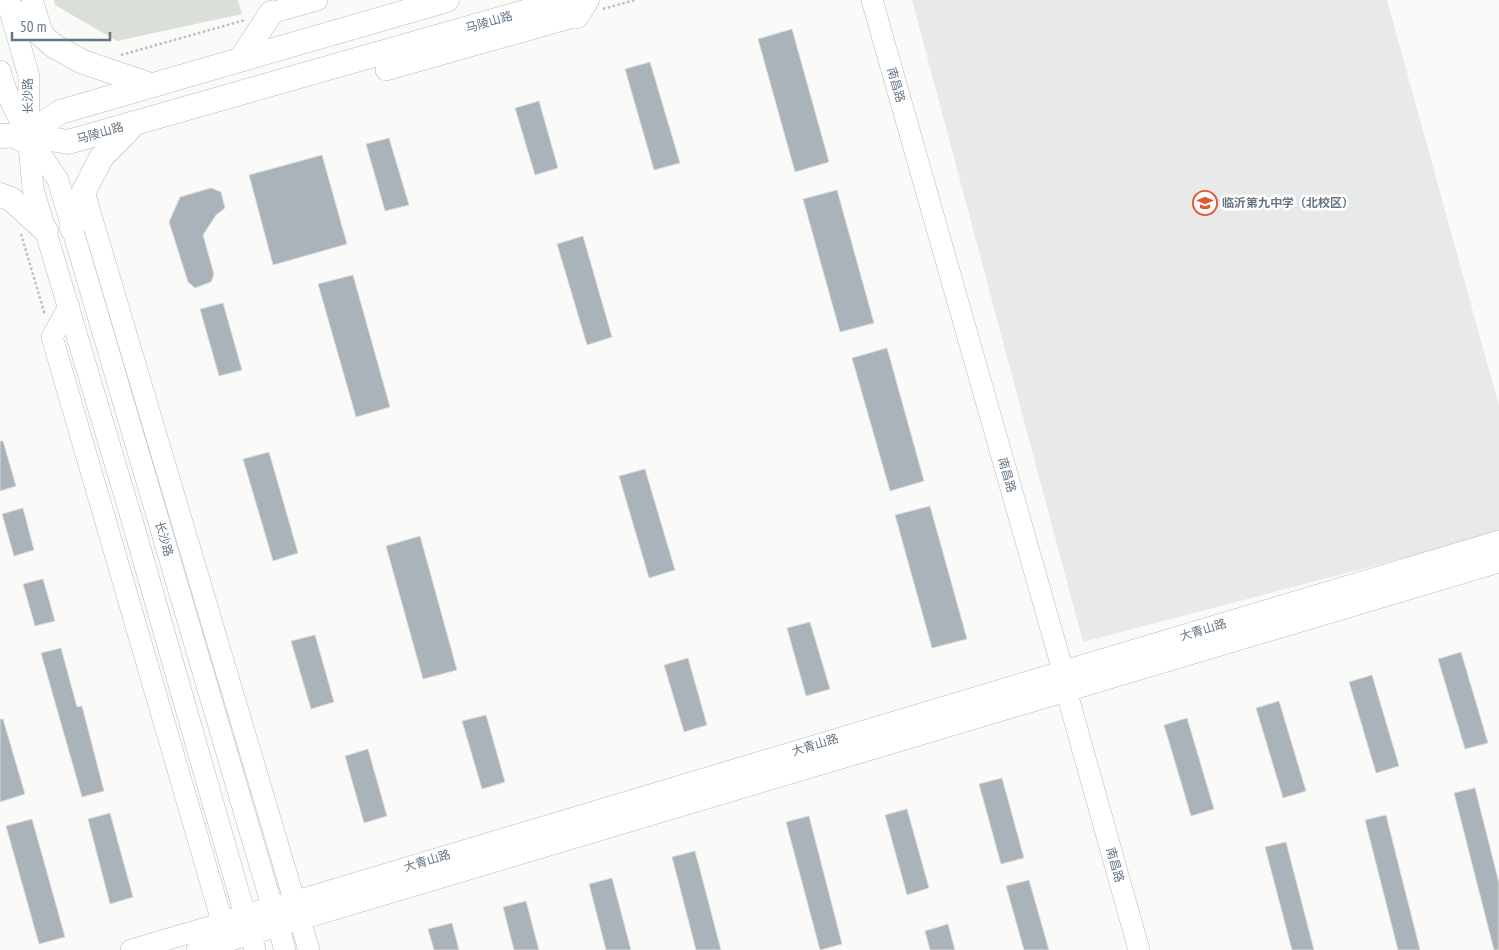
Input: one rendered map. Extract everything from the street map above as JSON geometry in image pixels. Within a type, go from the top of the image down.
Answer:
[{"type":"main road","points":[[0,150],[28,135],[60,112],[447,0]]},
{"type":"main road","points":[[7,3],[54,46],[83,62],[151,85]]},
{"type":"main road","name":"马陵山路","points":[[0,136],[28,135],[68,142],[364,58],[577,5]]},
{"type":"main road","points":[[242,59],[271,13]]},
{"type":"main road","points":[[364,58],[386,70]]},
{"type":"main road","points":[[72,229],[84,192],[101,158],[135,123]]},
{"type":"main road","points":[[0,195],[11,199],[46,231]]},
{"type":"street","points":[[32,0],[44,38]]},
{"type":"street","points":[[271,13],[317,0]]},
{"type":"street","name":"南昌路","points":[[872,0],[1140,950]]},
{"type":"street","name":"长沙路","points":[[7,3],[29,77],[28,135],[33,189],[69,307],[250,933]]},
{"type":"street","points":[[386,70],[577,5]]},
{"type":"street","name":"长沙路","points":[[0,71],[3,83],[28,135],[58,180],[285,950]]},
{"type":"street","points":[[84,192],[309,950]]},
{"type":"street","points":[[69,307],[52,337],[227,938]]},
{"type":"street","points":[[102,331],[130,345]]},
{"type":"street","name":"大青山路","points":[[1065,681],[1499,541]]},
{"type":"street","name":"大青山路","points":[[131,950],[227,938],[250,933],[275,917],[297,910],[1065,681],[1499,562]]},
{"type":"street","name":"大青山路","points":[[197,950],[227,938]]},
{"type":"path","points":[[577,5],[635,0]]},
{"type":"path","points":[[118,56],[271,13]]},
{"type":"path","points":[[19,227],[52,337]]},
{"type":"shaded area","points":[[54,0],[238,0],[242,14],[117,41],[55,5]]},
{"type":"shaded area","name":"临沂第九中学（北校区）","points":[[912,0],[1387,0],[1499,406],[1499,533],[1083,642]]},
{"type":"building","points":[[792,29],[829,162],[795,172],[758,39]]},
{"type":"building","points":[[650,62],[680,163],[654,170],[625,69]]},
{"type":"building","points":[[539,101],[558,168],[535,175],[515,108]]},
{"type":"building","points":[[389,138],[409,205],[385,211],[366,144]]},
{"type":"building","points":[[322,155],[347,244],[273,265],[249,175]]},
{"type":"building","points":[[211,188],[221,192],[225,208],[216,215],[203,235],[214,274],[211,282],[195,288],[188,282],[169,222],[180,197]]},
{"type":"building","points":[[837,190],[874,323],[840,332],[803,199]]},
{"type":"building","points":[[583,236],[612,337],[587,345],[557,244]]},
{"type":"building","points":[[353,275],[390,407],[356,417],[318,284]]},
{"type":"building","points":[[223,303],[242,370],[219,376],[200,309]]},
{"type":"building","points":[[887,348],[924,481],[890,491],[852,358]]},
{"type":"building","points":[[0,441],[3,441],[16,486],[0,491]]},
{"type":"building","points":[[269,452],[298,553],[273,561],[243,459]]},
{"type":"building","points":[[645,469],[675,570],[649,578],[619,476]]},
{"type":"building","points":[[930,506],[967,639],[932,648],[895,515]]},
{"type":"building","points":[[23,508],[34,550],[14,556],[2,514]]},
{"type":"building","points":[[420,536],[457,670],[423,679],[386,546]]},
{"type":"building","points":[[43,579],[55,621],[35,626],[23,584]]},
{"type":"building","points":[[810,622],[830,689],[806,696],[787,628]]},
{"type":"building","points":[[315,635],[334,702],[311,709],[291,641]]},
{"type":"building","points":[[61,648],[77,707],[82,706],[104,791],[82,797],[41,653]]},
{"type":"building","points":[[1461,652],[1488,743],[1465,749],[1438,659]]},
{"type":"building","points":[[688,658],[707,725],[684,732],[664,665]]},
{"type":"building","points":[[1372,675],[1399,766],[1376,773],[1349,682]]},
{"type":"building","points":[[1279,701],[1306,791],[1283,798],[1256,708]]},
{"type":"building","points":[[486,715],[505,782],[482,789],[462,721]]},
{"type":"building","points":[[1187,718],[1214,809],[1191,816],[1164,725]]},
{"type":"building","points":[[0,719],[3,719],[25,794],[0,802]]},
{"type":"building","points":[[368,749],[387,816],[364,823],[345,756]]},
{"type":"building","points":[[1002,778],[1024,858],[1001,864],[979,784]]},
{"type":"building","points":[[1475,788],[1499,883],[1499,950],[1494,950],[1454,793]]},
{"type":"building","points":[[907,809],[929,888],[907,895],[885,815]]},
{"type":"building","points":[[110,813],[133,897],[110,904],[88,819]]},
{"type":"building","points":[[1386,815],[1420,950],[1398,950],[1365,820]]},
{"type":"building","points":[[809,816],[842,944],[820,950],[786,822]]},
{"type":"building","points":[[32,819],[65,937],[39,944],[6,826]]},
{"type":"building","points":[[1286,842],[1314,950],[1292,950],[1265,847]]},
{"type":"building","points":[[695,851],[721,950],[696,950],[672,857]]},
{"type":"building","points":[[612,878],[631,950],[606,950],[589,884]]},
{"type":"building","points":[[1029,880],[1049,950],[1024,950],[1006,886]]},
{"type":"building","points":[[526,901],[539,950],[514,950],[503,907]]},
{"type":"building","points":[[452,923],[459,950],[434,950],[428,929]]},
{"type":"building","points":[[948,924],[955,950],[930,950],[925,931]]},
{"type":"place","name":"临沂第九中学（北校区）","points":[[1205,203]]}]
